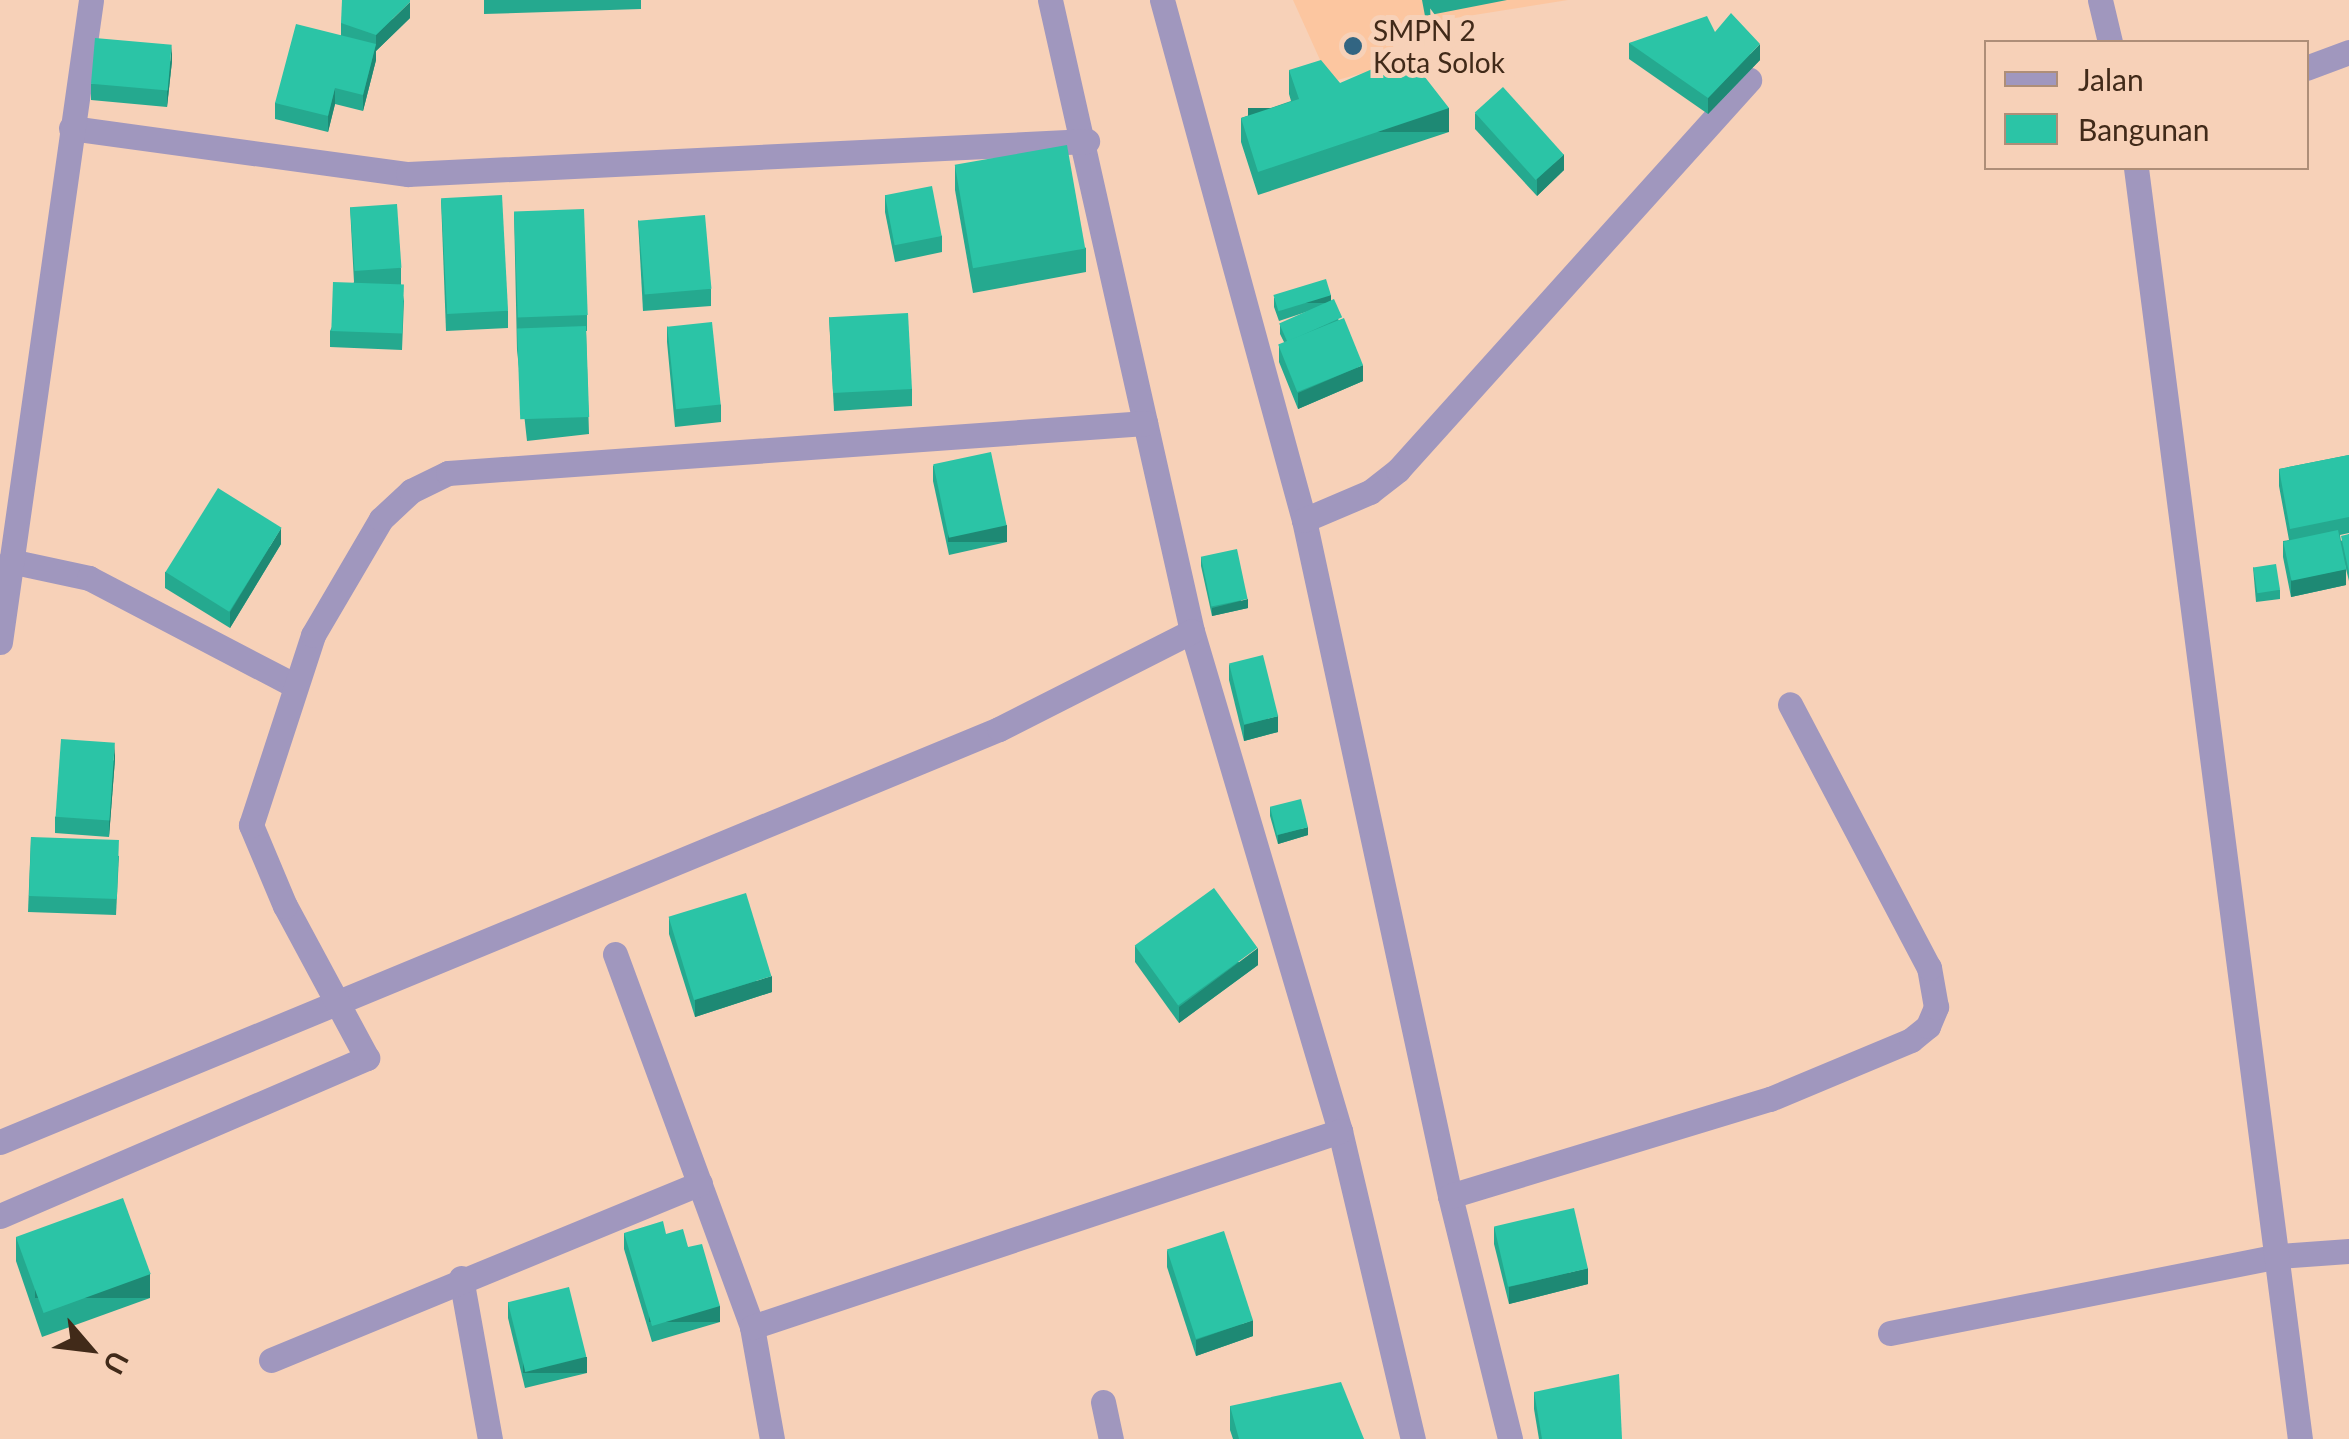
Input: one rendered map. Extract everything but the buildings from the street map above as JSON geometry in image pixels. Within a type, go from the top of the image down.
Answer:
[{"type":"street","points":[[0,642],[91,0]]},
{"type":"street","points":[[1050,0],[1087,141],[1192,632],[1340,1131],[1413,1439]]},
{"type":"street","points":[[1162,0],[1304,520],[1450,1196],[1510,1439]]},
{"type":"street","points":[[2100,0],[2110,40]]},
{"type":"street","points":[[2309,67],[2349,52]]},
{"type":"street","points":[[1304,520],[1370,492],[1398,470],[1749,80]]},
{"type":"street","points":[[71,128],[428,174],[1087,141]]},
{"type":"street","points":[[2136,170],[2300,1439]]},
{"type":"street","points":[[0,1216],[362,1062],[367,1052],[285,906],[250,825],[314,635],[381,519],[411,491],[448,473],[1146,423]]},
{"type":"street","points":[[10,561],[89,578],[296,686]]},
{"type":"street","points":[[0,1142],[70,1118],[340,999],[582,906],[999,730],[1192,632]]},
{"type":"street","points":[[1450,1196],[1770,1099],[1910,1040],[1928,1026],[1936,1007],[1930,968],[1790,704]]},
{"type":"street","points":[[614,954],[752,1327],[772,1439]]},
{"type":"street","points":[[752,1327],[1340,1131]]},
{"type":"street","points":[[270,1360],[461,1278],[700,1183]]},
{"type":"street","points":[[1890,1333],[2278,1256],[2349,1251]]},
{"type":"street","points":[[461,1278],[490,1439]]},
{"type":"street","points":[[1103,1402],[1111,1439]]},
{"type":"shaded area","name":"SMPN 2 Kota Solok","points":[[1293,0],[1568,0],[1386,29],[1400,63],[1330,82]]},
{"type":"place","name":"SMPN 2 Kota Solok","points":[[1353,46]]}]
